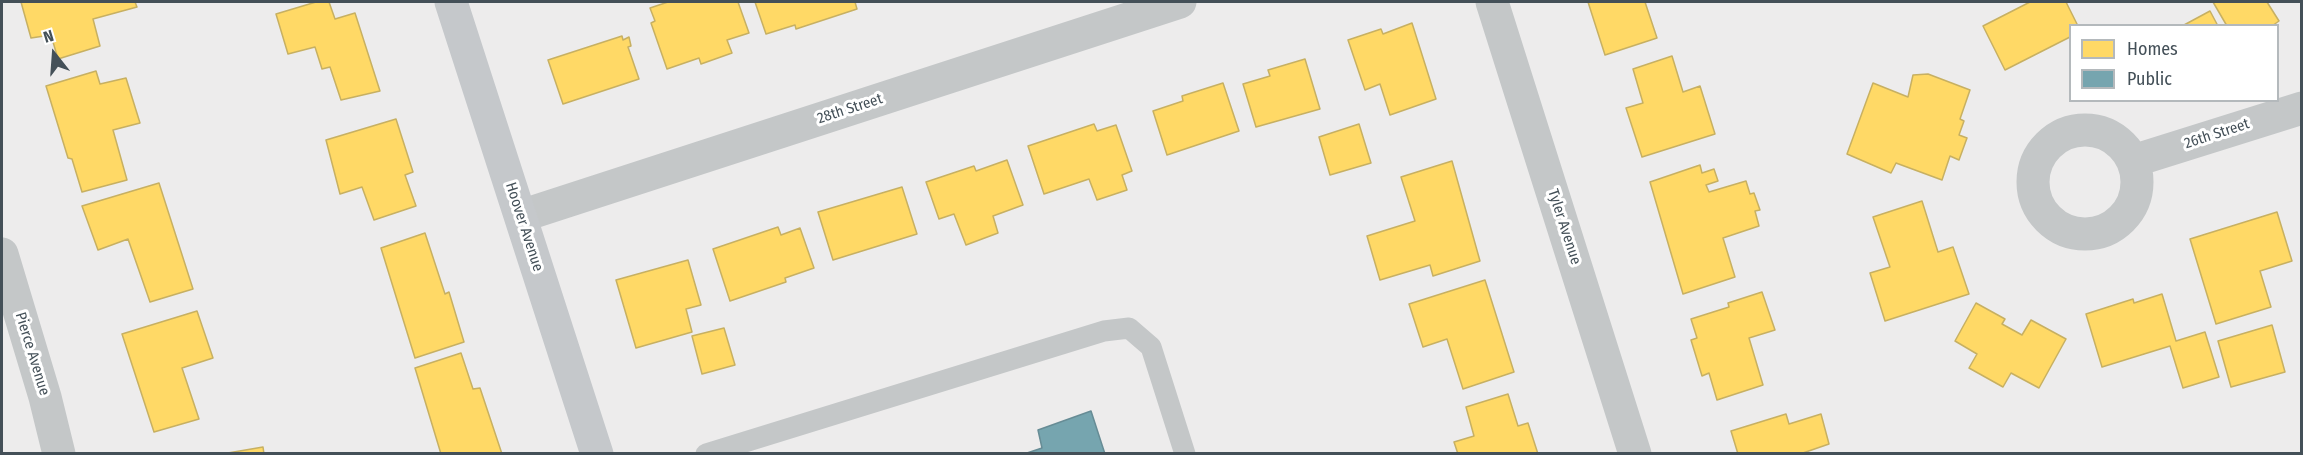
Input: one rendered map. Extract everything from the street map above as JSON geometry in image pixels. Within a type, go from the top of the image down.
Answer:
[{"type":"street","name":"Hoover Avenue","points":[[451,2],[597,453]]},
{"type":"street","name":"28th Street","points":[[521,216],[1180,2]]},
{"type":"street","name":"Tyler Avenue","points":[[1492,2],[1635,453]]},
{"type":"street","name":"26th Street","points":[[2133,161],[2301,108]]},
{"type":"street","name":"Pierce Avenue","points":[[2,254],[45,397],[59,453]]},
{"type":"lane","points":[[706,453],[1104,331],[1129,328],[1151,347],[1185,453]]},
{"type":"building: Homes","points":[[21,2],[135,2],[137,7],[93,19],[100,46],[58,59],[51,35],[31,38]]},
{"type":"building: Homes","points":[[316,2],[329,2],[335,19],[355,13],[380,91],[341,100],[330,67],[322,69],[315,47],[288,54],[276,14]]},
{"type":"building: Homes","points":[[668,2],[738,2],[749,33],[727,40],[732,53],[701,64],[699,58],[667,69],[651,23],[655,21],[650,8]]},
{"type":"building: Homes","points":[[755,2],[855,2],[857,9],[796,29],[795,25],[766,34]]},
{"type":"building: Homes","points":[[1588,2],[1645,2],[1657,38],[1605,55]]},
{"type":"building: Homes","points":[[2030,2],[2066,2],[2077,24],[2069,24],[2069,38],[2005,70],[1983,26]]},
{"type":"building: Homes","points":[[2213,2],[2267,2],[2279,21],[2275,24],[2226,24]]},
{"type":"building: Homes","points":[[2210,11],[2217,24],[2186,24]]},
{"type":"building: Homes","points":[[1412,23],[1436,99],[1390,115],[1380,84],[1365,90],[1348,40],[1381,29],[1383,34]]},
{"type":"building: Homes","points":[[622,36],[623,40],[629,37],[631,46],[628,47],[639,79],[563,104],[548,60]]},
{"type":"building: Homes","points":[[1672,56],[1683,92],[1700,86],[1715,134],[1642,157],[1626,108],[1643,103],[1633,69]]},
{"type":"building: Homes","points":[[1305,59],[1320,109],[1256,127],[1243,84],[1270,76],[1268,70]]},
{"type":"building: Homes","points":[[96,71],[100,84],[126,78],[140,123],[113,130],[127,180],[82,192],[72,159],[68,158],[46,86]]},
{"type":"building: Homes","points":[[1928,74],[1970,90],[1960,119],[1964,121],[1959,135],[1967,138],[1959,160],[1950,156],[1942,180],[1896,163],[1891,173],[1847,154],[1873,83],[1908,97],[1913,75]]},
{"type":"building: Homes","points":[[1223,83],[1239,131],[1167,155],[1153,111],[1183,101],[1182,96]]},
{"type":"building: Homes","points":[[396,119],[413,172],[405,175],[416,206],[374,220],[362,187],[340,194],[326,140]]},
{"type":"building: Homes","points":[[1094,124],[1097,131],[1116,125],[1132,171],[1122,175],[1127,190],[1097,200],[1089,179],[1044,194],[1028,146]]},
{"type":"building: Homes","points":[[1359,124],[1371,163],[1330,175],[1319,137]]},
{"type":"building: Homes","points":[[1007,160],[1023,205],[993,216],[998,233],[966,245],[954,214],[939,219],[926,182],[974,166],[976,171]]},
{"type":"building: Homes","points":[[1452,161],[1480,261],[1433,276],[1430,265],[1380,280],[1367,236],[1415,221],[1401,177]]},
{"type":"building: Homes","points":[[1700,165],[1702,173],[1714,169],[1718,181],[1706,185],[1709,192],[1746,181],[1750,194],[1754,193],[1760,210],[1755,211],[1759,226],[1723,238],[1735,277],[1683,294],[1650,182]]},
{"type":"building: Homes","points":[[159,183],[193,289],[150,302],[128,239],[98,250],[82,206]]},
{"type":"building: Homes","points":[[902,187],[917,234],[833,260],[818,212]]},
{"type":"building: Homes","points":[[1922,201],[1938,252],[1953,247],[1969,294],[1885,321],[1870,273],[1890,267],[1873,217]]},
{"type":"building: Homes","points":[[2277,212],[2292,261],[2260,271],[2271,307],[2216,324],[2190,239]]},
{"type":"building: Homes","points":[[778,227],[781,235],[800,228],[814,268],[785,278],[786,282],[730,301],[713,249]]},
{"type":"building: Homes","points":[[425,233],[445,294],[449,292],[464,342],[415,358],[381,248]]},
{"type":"building: Homes","points":[[688,260],[701,305],[686,309],[692,332],[636,348],[616,280]]},
{"type":"building: Homes","points":[[1485,280],[1514,372],[1463,389],[1447,339],[1423,347],[1409,304]]},
{"type":"building: Homes","points":[[1762,292],[1775,330],[1749,338],[1763,385],[1717,400],[1709,373],[1702,376],[1691,340],[1697,338],[1691,319],[1729,307],[1728,303]]},
{"type":"building: Homes","points":[[2162,294],[2176,341],[2205,332],[2219,377],[2183,388],[2170,346],[2102,367],[2086,314],[2133,299],[2134,303]]},
{"type":"building: Homes","points":[[1976,303],[2005,319],[2002,324],[2022,335],[2031,320],[2066,339],[2039,388],[2011,373],[2003,387],[1969,368],[1977,354],[1955,341]]},
{"type":"building: Homes","points":[[197,311],[213,358],[182,368],[199,419],[154,432],[122,334]]},
{"type":"building: Homes","points":[[2272,325],[2285,372],[2231,387],[2218,341]]},
{"type":"building: Homes","points":[[724,328],[735,365],[702,374],[692,336]]},
{"type":"building: Homes","points":[[461,353],[473,389],[480,388],[502,454],[441,454],[415,368]]},
{"type":"building: Homes","points":[[1508,394],[1518,426],[1528,423],[1538,454],[1458,454],[1454,442],[1474,436],[1466,407]]},
{"type":"building: Homes","points":[[1786,414],[1789,424],[1821,414],[1829,444],[1800,454],[1738,454],[1731,431]]},
{"type":"building: Homes","points":[[263,447],[264,454],[222,454]]},
{"type":"building: Public","points":[[1091,411],[1105,454],[1024,454],[1042,448],[1038,430]]}]
